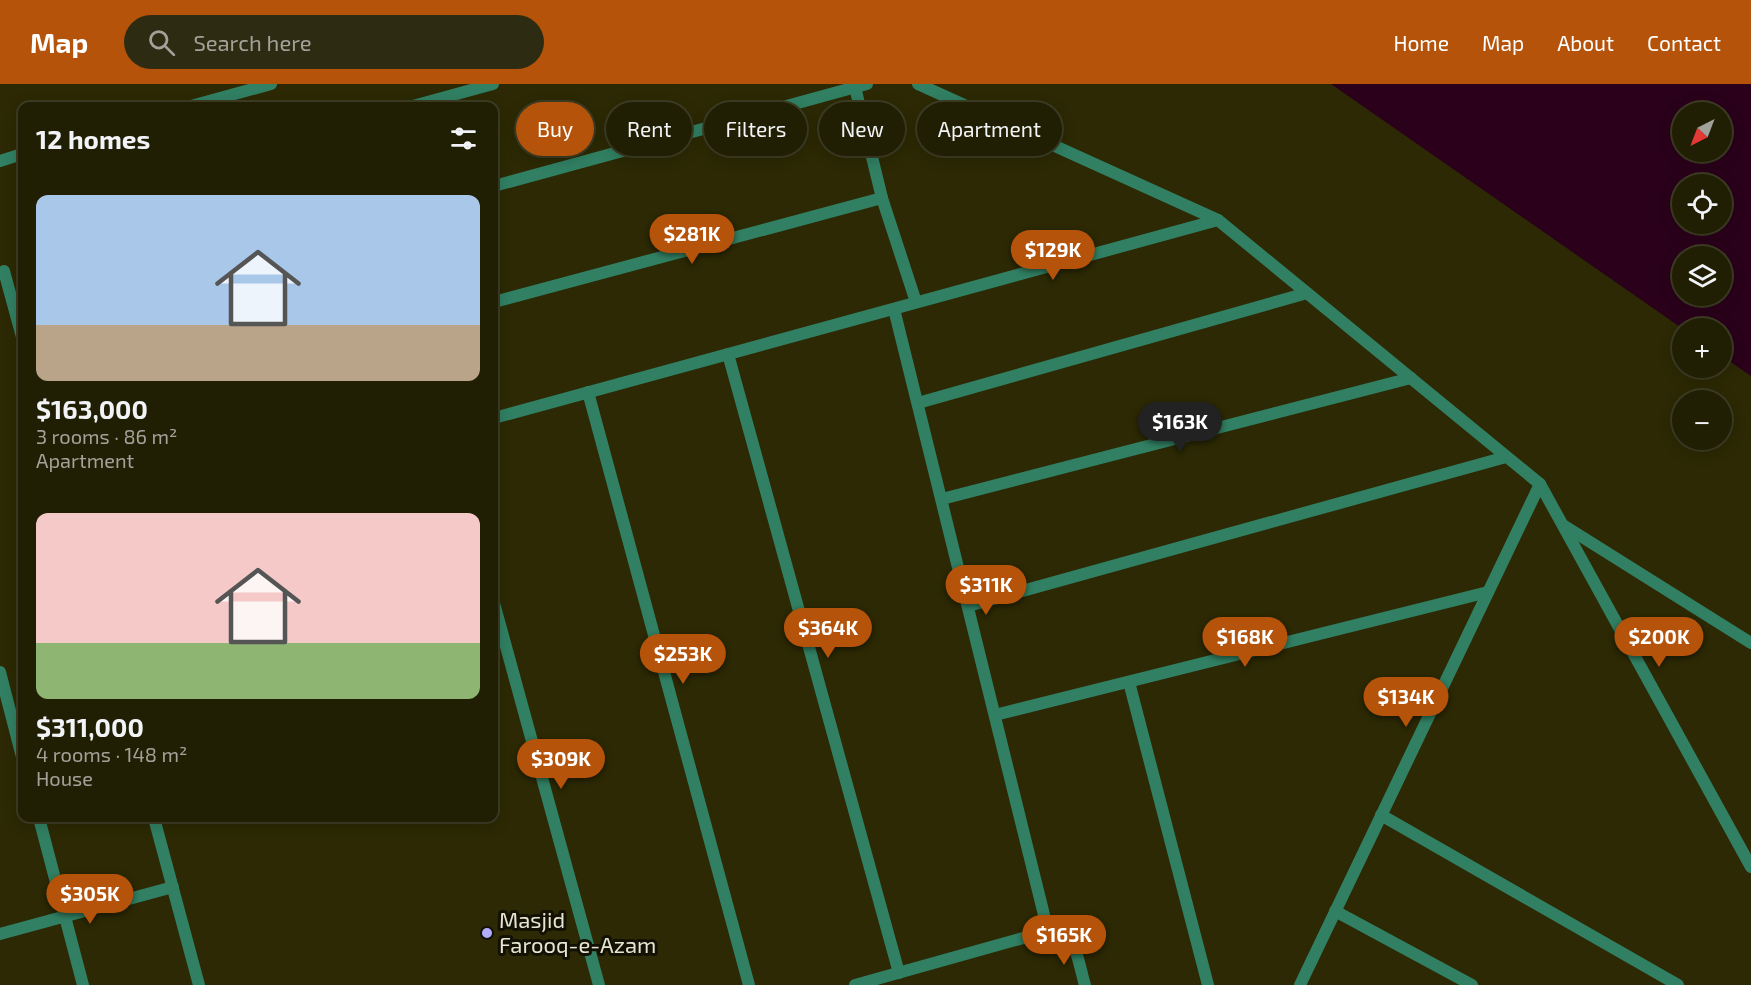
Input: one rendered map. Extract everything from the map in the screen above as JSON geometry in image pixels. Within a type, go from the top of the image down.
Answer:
[{"type":"street","points":[[206,102],[271,84]]},
{"type":"street","points":[[428,102],[493,84]]},
{"type":"street","points":[[918,84],[1218,220],[1540,484],[1751,867]]},
{"type":"street","points":[[498,185],[861,86],[882,198],[916,302]]},
{"type":"street","points":[[0,160],[18,155]]},
{"type":"street","points":[[498,301],[882,198]]},
{"type":"street","points":[[498,417],[1218,220]]},
{"type":"street","points":[[4,271],[18,310]]},
{"type":"street","points":[[918,403],[1307,293]]},
{"type":"street","points":[[894,309],[1048,931]]},
{"type":"street","points":[[728,354],[899,973]]},
{"type":"street","points":[[942,499],[1411,378]]},
{"type":"street","points":[[588,392],[749,985]]},
{"type":"street","points":[[968,606],[1506,457]]},
{"type":"street","points":[[1300,985],[1540,484]]},
{"type":"street","points":[[1563,525],[1751,643]]},
{"type":"street","points":[[995,716],[1488,592]]},
{"type":"street","points":[[498,618],[599,985]]},
{"type":"street","points":[[0,672],[18,742]]},
{"type":"street","points":[[1129,682],[1208,985]]},
{"type":"street","points":[[1382,814],[1678,985]]},
{"type":"street","points":[[40,822],[83,985]]},
{"type":"street","points":[[155,822],[199,985]]},
{"type":"street","points":[[0,934],[173,887]]},
{"type":"street","points":[[1335,911],[1472,985]]},
{"type":"street","points":[[855,985],[1048,931],[1064,933],[1071,939],[1086,985]]},
{"type":"shaded area","points":[[1331,84],[1751,84],[1751,376],[1732,363],[1732,318],[1672,318],[1672,321]]},
{"type":"place","name":"Masjid Farooq-e-Azam","points":[[487,933]]}]
